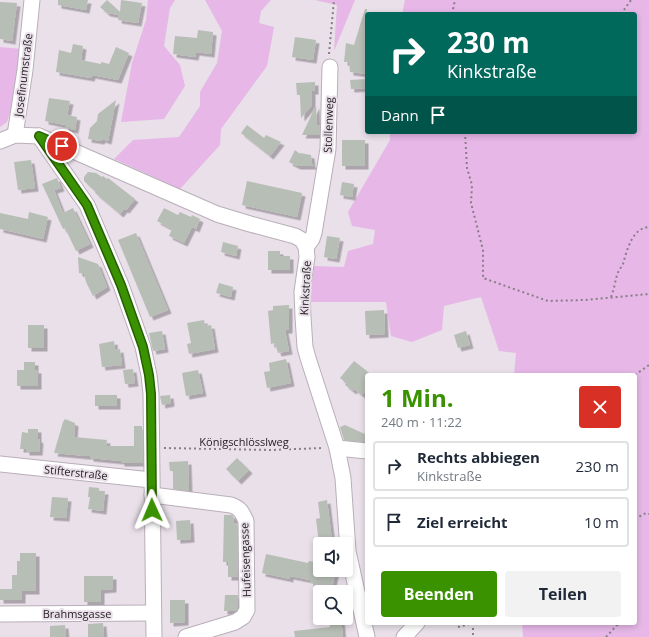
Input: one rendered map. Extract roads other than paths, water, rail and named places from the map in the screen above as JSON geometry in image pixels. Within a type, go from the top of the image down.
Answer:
[{"type":"street","name":"Josefinumstraße","points":[[14,135],[25,70],[32,0]]},
{"type":"street","name":"Stollenweg","points":[[306,247],[312,239],[314,233],[328,149],[330,67]]},
{"type":"street","name":"Kinkstraße","points":[[14,135],[39,136],[217,214],[295,236],[302,240],[306,247],[307,257],[302,292],[306,347],[308,358],[337,448],[342,478],[348,551],[367,637]]},
{"type":"street","points":[[0,141],[14,135]]},
{"type":"street","points":[[39,136],[87,205],[121,285],[143,347],[149,375],[151,394],[154,637]]},
{"type":"street","points":[[337,448],[365,451]]},
{"type":"street","name":"Stifterstraße","points":[[0,464],[151,480]]},
{"type":"street","name":"Hufeisengasse","points":[[152,495],[231,505],[237,507],[242,512],[246,522],[247,610],[243,617],[235,622],[186,637]]},
{"type":"street","name":"Brahmsgasse","points":[[0,614],[153,613]]},
{"type":"street","points":[[404,637],[415,625]]}]
